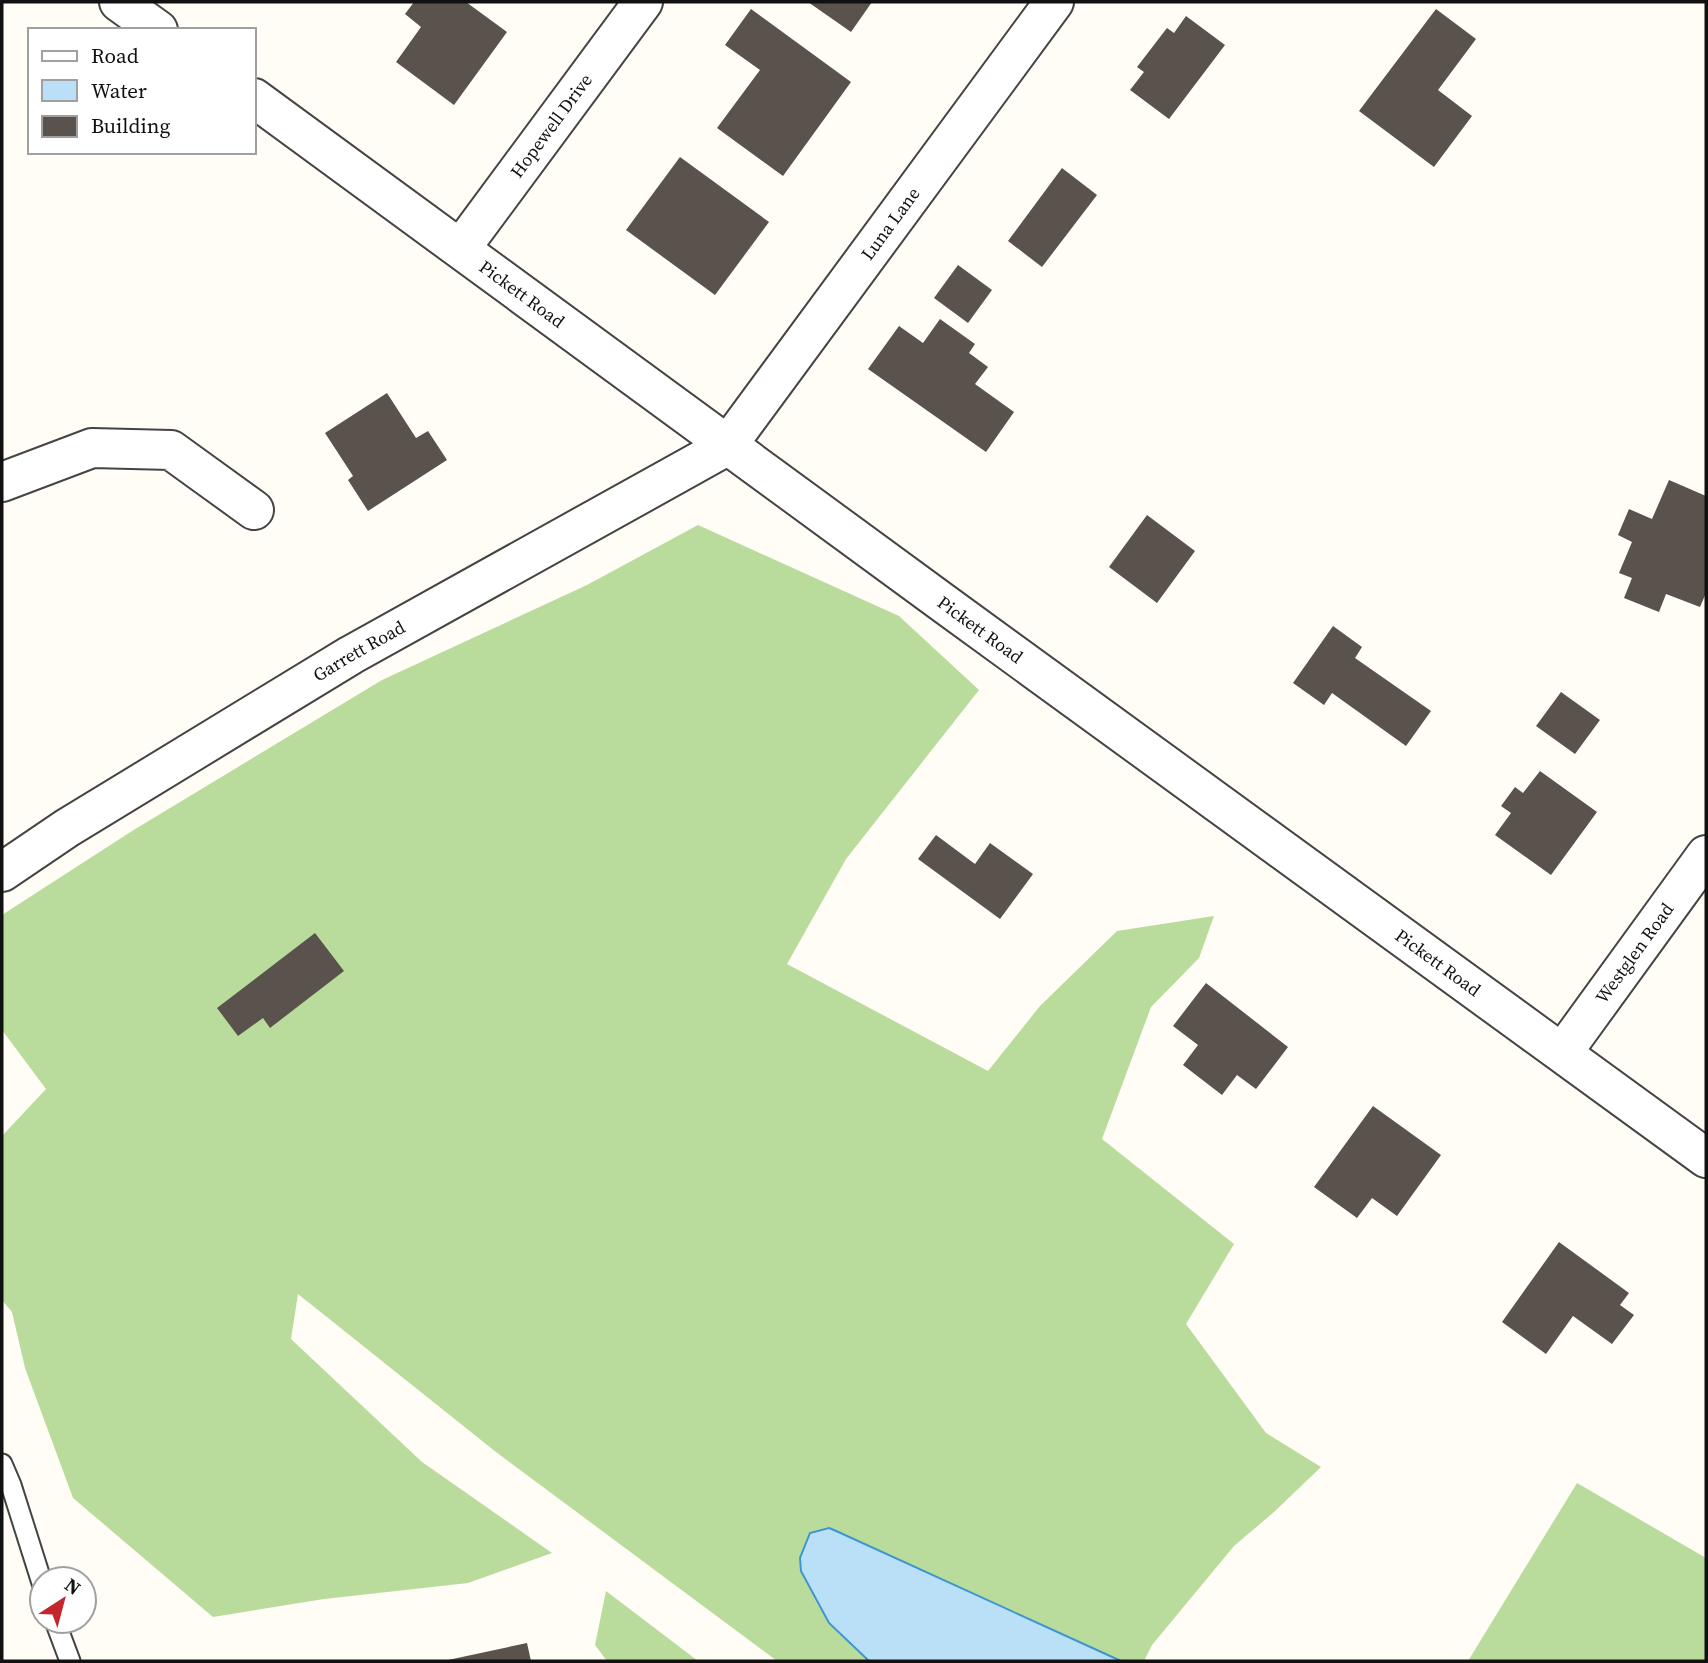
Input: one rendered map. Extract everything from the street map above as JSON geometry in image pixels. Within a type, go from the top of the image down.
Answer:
[{"type":"street","points":[[119,2],[156,28]]},
{"type":"street","name":"Hopewell Drive","points":[[461,248],[643,2]]},
{"type":"street","name":"Luna Lane","points":[[727,446],[1054,2]]},
{"type":"street","name":"Pickett Road","points":[[256,99],[727,446],[1706,1158]]},
{"type":"street","name":"Garrett Road","points":[[2,872],[66,828],[351,655],[727,446]]},
{"type":"street","points":[[2,482],[92,448],[171,450],[254,510]]},
{"type":"street","name":"Westglen Road","points":[[1563,1052],[1706,855]]},
{"type":"lane","points":[[2,1464],[36,1565]]},
{"type":"lane","points":[[60,1635],[70,1661]]},
{"type":"green space","points":[[698,525],[899,616],[979,690],[846,859],[787,964],[988,1071],[1040,1006],[1117,931],[1214,916],[1199,958],[1151,1007],[1102,1139],[1234,1244],[1186,1324],[1266,1433],[1321,1467],[1234,1546],[1152,1645],[1144,1661],[1121,1661],[834,1530],[869,1661],[777,1661],[496,1452],[298,1294],[291,1339],[422,1462],[552,1553],[468,1583],[324,1599],[213,1617],[73,1498],[25,1368],[12,1312],[2,1300],[2,1136],[46,1089],[2,1030],[2,915],[132,831],[382,680],[587,585]]},
{"type":"green space","points":[[1577,1483],[1706,1558],[1706,1661],[1468,1661]]},
{"type":"green space","points":[[606,1591],[698,1661],[607,1661],[595,1645]]},
{"type":"water","points":[[829,1528],[1121,1661],[869,1661],[829,1623],[801,1571],[800,1558],[810,1533]]},
{"type":"building","points":[[414,2],[466,2],[507,32],[454,105],[396,62],[421,27],[405,14]]},
{"type":"building","points":[[808,2],[872,2],[851,32]]},
{"type":"building","points":[[751,9],[851,82],[783,176],[717,128],[760,70],[725,45]]},
{"type":"building","points":[[1436,9],[1476,39],[1438,90],[1472,116],[1434,167],[1359,111]]},
{"type":"building","points":[[1186,16],[1225,45],[1169,119],[1130,90],[1144,72],[1137,67],[1167,28],[1174,33]]},
{"type":"building","points":[[680,157],[769,222],[715,295],[626,230]]},
{"type":"building","points":[[1062,168],[1097,195],[1042,267],[1008,241]]},
{"type":"building","points":[[958,265],[992,290],[968,323],[934,298]]},
{"type":"building","points":[[940,319],[975,344],[969,353],[988,367],[975,384],[1014,412],[986,452],[868,369],[899,326],[923,343]]},
{"type":"building","points":[[387,393],[416,438],[428,431],[447,460],[368,511],[348,480],[353,476],[325,433]]},
{"type":"building","points":[[1669,480],[1706,496],[1706,593],[1700,607],[1666,594],[1659,612],[1624,598],[1632,578],[1619,573],[1632,542],[1618,535],[1629,509],[1652,519]]},
{"type":"building","points":[[1147,515],[1195,551],[1157,603],[1109,567]]},
{"type":"building","points":[[1333,626],[1362,647],[1355,658],[1431,711],[1406,746],[1332,693],[1324,705],[1293,683]]},
{"type":"building","points":[[1561,692],[1600,720],[1575,754],[1536,726]]},
{"type":"building","points":[[1540,771],[1597,812],[1551,875],[1495,835],[1511,813],[1501,806],[1515,787],[1523,793]]},
{"type":"building","points":[[936,835],[975,864],[990,843],[1033,874],[1000,919],[918,859]]},
{"type":"building","points":[[315,933],[344,971],[270,1028],[263,1018],[238,1036],[217,1008]]},
{"type":"building","points":[[1206,983],[1288,1047],[1256,1089],[1237,1075],[1222,1095],[1183,1065],[1198,1045],[1173,1026]]},
{"type":"building","points":[[1373,1106],[1441,1155],[1397,1216],[1372,1198],[1357,1218],[1314,1187]]},
{"type":"building","points":[[1559,1242],[1629,1293],[1620,1305],[1634,1315],[1612,1344],[1573,1316],[1546,1354],[1502,1322]]},
{"type":"building","points":[[527,1643],[531,1661],[448,1661],[448,1660]]}]
